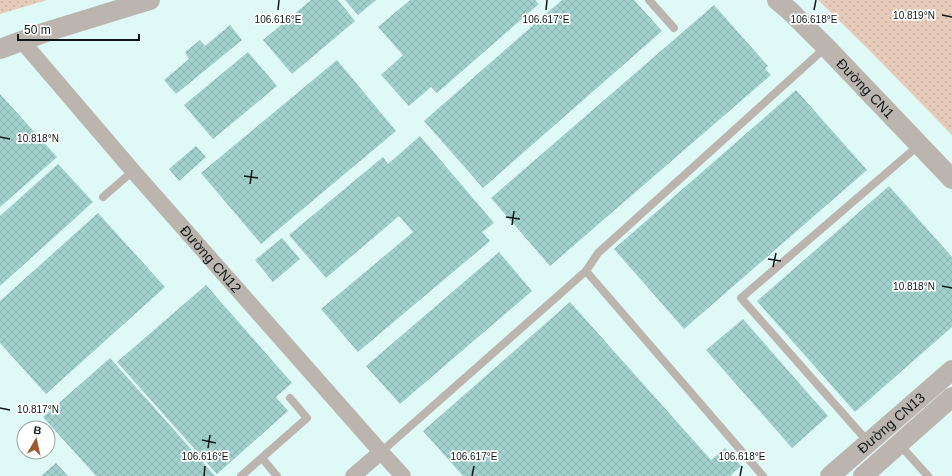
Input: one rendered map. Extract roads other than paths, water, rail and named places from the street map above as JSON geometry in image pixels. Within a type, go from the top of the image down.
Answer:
[{"type":"street","points":[[0,48],[150,0]]},
{"type":"street","name":"Đường CN1","points":[[777,0],[826,47],[952,178]]},
{"type":"street","name":"Đường CN12","points":[[22,40],[133,171],[381,452],[397,474]]},
{"type":"street","name":"Đường CN13","points":[[830,476],[952,370]]},
{"type":"street","name":"Đường CN13","points":[[863,476],[952,398]]},
{"type":"street","points":[[353,476],[381,452]]},
{"type":"lane","points":[[650,0],[674,28]]},
{"type":"lane","points":[[381,452],[586,271],[598,253],[826,47]]},
{"type":"lane","points":[[869,443],[740,298],[919,145]]},
{"type":"lane","points":[[104,197],[133,171]]},
{"type":"lane","points":[[586,271],[763,476]]},
{"type":"lane","points":[[242,476],[307,418],[290,398]]},
{"type":"lane","points":[[899,444],[928,476]]},
{"type":"lane","points":[[262,458],[277,476]]}]
